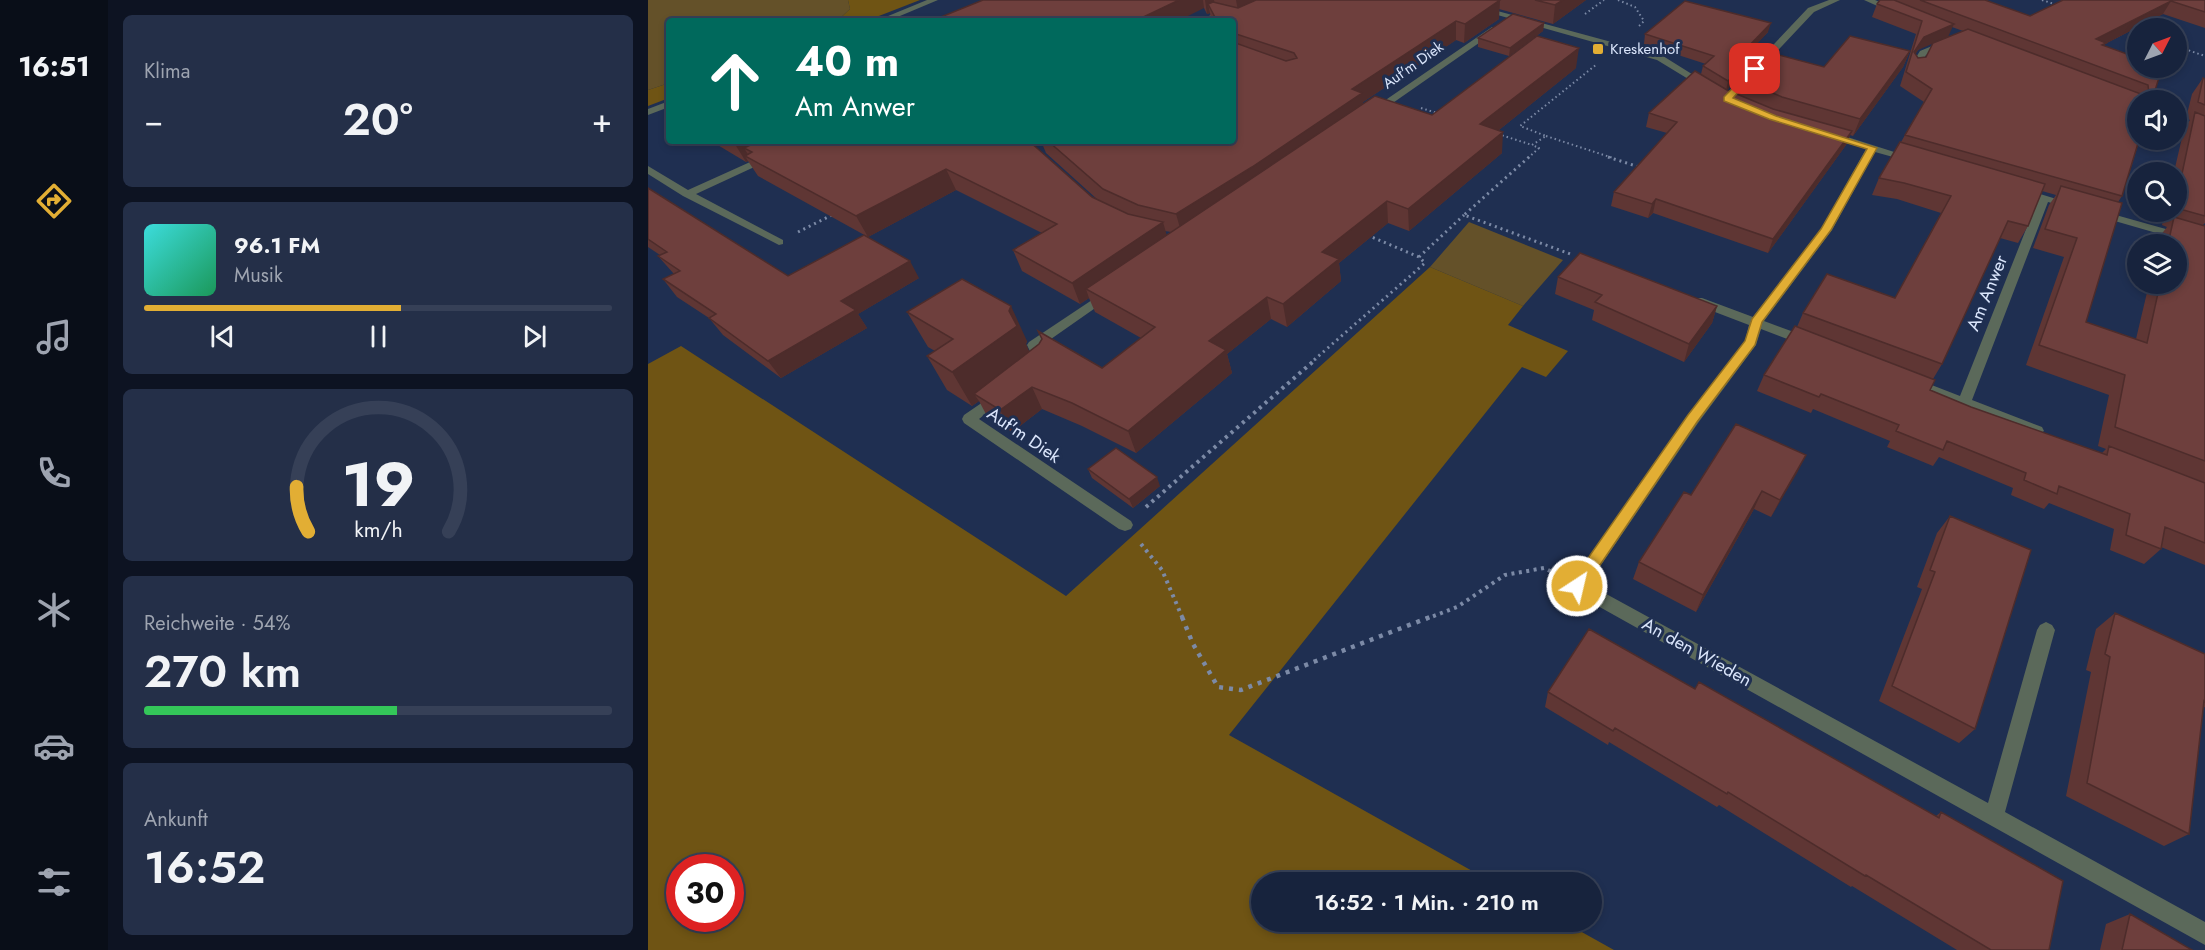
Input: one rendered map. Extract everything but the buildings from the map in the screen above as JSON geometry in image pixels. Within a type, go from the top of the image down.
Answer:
[{"type":"street","points":[[888,18],[934,0]]},
{"type":"street","points":[[1448,0],[1660,58],[1732,101],[1811,10],[1836,0]]},
{"type":"street","points":[[1868,0],[1909,16]]},
{"type":"street","points":[[1209,18],[1215,15],[1226,18]]},
{"type":"street","name":"Auf'm Diek","points":[[1365,118],[1511,17]]},
{"type":"street","points":[[1915,67],[1923,53],[1961,37]]},
{"type":"street","points":[[648,112],[666,105]]},
{"type":"street","points":[[2187,124],[2205,131]]},
{"type":"street","points":[[1817,131],[1918,161]]},
{"type":"street","points":[[687,194],[798,144]]},
{"type":"street","points":[[1577,586],[1693,419],[1751,342],[1756,322],[1826,230],[1872,148]]},
{"type":"street","points":[[648,169],[687,194],[779,242]]},
{"type":"street","points":[[2010,188],[2079,208]]},
{"type":"street","name":"Am Anwer","points":[[1964,402],[2044,198]]},
{"type":"street","points":[[2090,211],[2205,244]]},
{"type":"street","points":[[1034,369],[1043,362],[1034,345],[1118,286]]},
{"type":"street","points":[[1681,294],[1822,347]]},
{"type":"street","points":[[1898,377],[2051,436]]},
{"type":"street","name":"Auf'm Diek","points":[[1006,391],[969,419],[1125,525]]},
{"type":"street","name":"An den Wieden","points":[[1577,586],[1994,815],[2205,934]]},
{"type":"street","points":[[1994,815],[2046,630]]},
{"type":"path","points":[[1618,0],[1635,7],[1644,21],[1618,47],[1520,126],[1641,168]]},
{"type":"path","points":[[2042,0],[2064,7]]},
{"type":"path","points":[[2187,50],[2205,56]]},
{"type":"path","points":[[1394,99],[1442,115]]},
{"type":"path","points":[[1419,257],[1539,148],[1498,134]]},
{"type":"path","points":[[1532,145],[1546,136]]},
{"type":"path","points":[[779,242],[842,209]]},
{"type":"path","points":[[1464,215],[1573,255]]},
{"type":"path","points":[[1367,235],[1419,257],[1425,262],[1296,374],[1215,449],[1125,525],[1162,570],[1193,644],[1218,687],[1241,690],[1457,607],[1505,575],[1544,568],[1577,586]]},
{"type":"shaded area","points":[[648,0],[848,0],[850,9],[840,18],[666,18],[666,84],[648,90]]},
{"type":"shaded area","points":[[848,0],[920,0],[874,18],[840,18],[850,9]]},
{"type":"shaded area","points":[[666,84],[666,99],[648,106],[648,90]]},
{"type":"shaded area","points":[[1469,222],[1563,260],[1523,306],[1430,267]]},
{"type":"shaded area","points":[[1430,267],[1523,306],[1508,325],[1568,351],[1546,377],[1522,367],[1229,735],[1474,872],[1251,872],[1251,932],[1582,932],[1614,950],[648,950],[648,364],[681,346],[1066,596]]},
{"type":"place","name":"Kreskenhof","points":[[1598,49]]},
{"type":"route","points":[[1577,586],[1707,398],[1751,342],[1756,322],[1826,230],[1872,148],[1773,118],[1727,99],[1755,69]]}]
